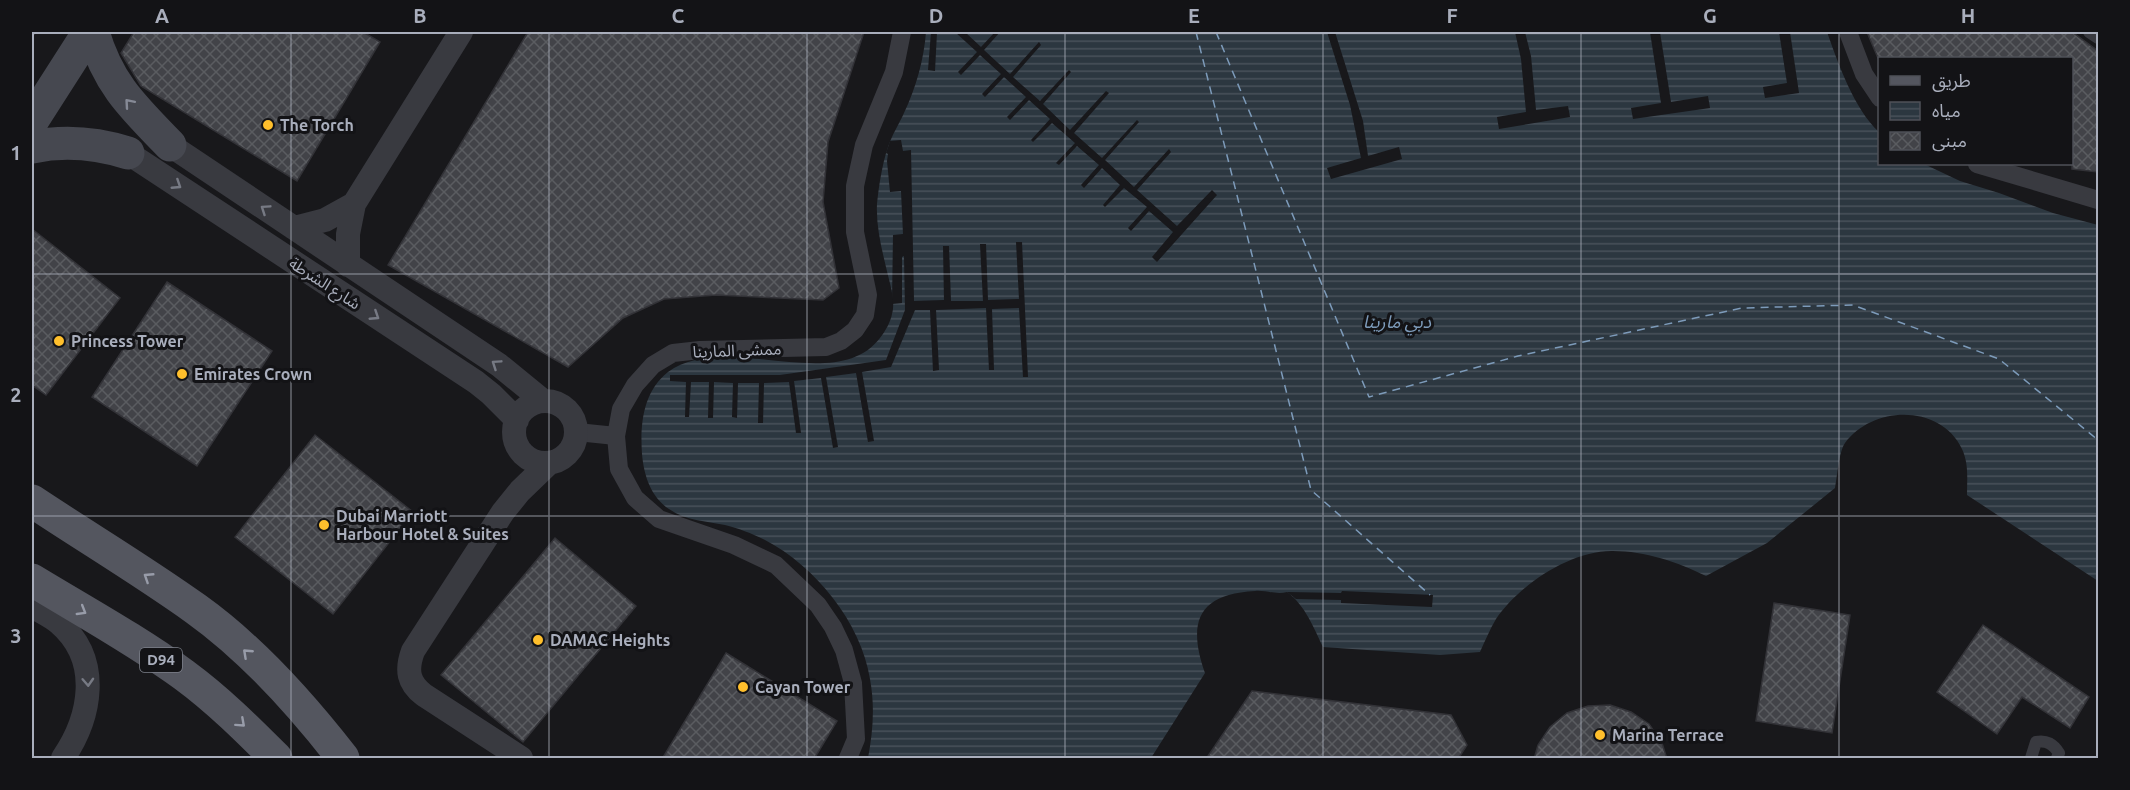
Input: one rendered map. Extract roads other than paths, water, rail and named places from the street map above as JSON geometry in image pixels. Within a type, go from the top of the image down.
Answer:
[{"type":"main road","points":[[32,121],[91,32]]},
{"type":"main road","points":[[91,32],[117,88],[170,145]]},
{"type":"main road","points":[[32,147],[54,144],[96,144],[128,153]]},
{"type":"main road","points":[[32,501],[197,609],[266,671],[298,704],[343,759]]},
{"type":"main road","name":"D94","points":[[32,580],[184,675],[225,708],[276,759]]},
{"type":"street","points":[[348,265],[348,234],[354,204],[461,32]]},
{"type":"street","name":"ممشى المارينا","points":[[848,759],[856,739],[853,683],[844,650],[818,605],[776,565],[734,545],[659,519],[635,498],[620,469],[616,436],[621,409],[635,385],[653,365],[673,354],[700,350],[826,347],[841,341],[855,330],[865,315],[868,295],[855,232],[855,186],[864,145],[894,72],[902,32]]},
{"type":"street","points":[[1848,32],[1864,74],[1878,95]]},
{"type":"street","name":"شارع الشرطة","points":[[170,145],[499,365],[542,400]]},
{"type":"street","name":"شارع الشرطة","points":[[128,153],[476,382],[516,420]]},
{"type":"street","points":[[1980,165],[2098,200]]},
{"type":"street","points":[[294,228],[325,220],[354,204]]},
{"type":"street","points":[[521,759],[414,688],[409,677],[408,664],[413,651],[504,512],[520,491],[548,464],[565,457],[575,441],[577,432],[570,413],[553,401],[542,400],[524,409],[516,420],[514,438],[518,448],[531,460],[548,464]]},
{"type":"street","points":[[577,432],[616,436]]},
{"type":"street","points":[[504,512],[518,448]]},
{"type":"street","points":[[32,606],[60,624],[70,634],[78,646],[87,672],[89,686],[85,714],[63,759]]},
{"type":"lane","points":[[2089,32],[2098,38]]},
{"type":"lane","points":[[2031,759],[2036,742],[2043,741],[2055,747],[2059,753],[2058,759]]},
{"type":"water","name":"دبي مارينا","points":[[926,32],[1827,32],[1854,98],[1878,131],[1878,165],[1926,165],[1960,181],[2053,213],[2098,225],[2098,581],[1967,495],[1967,466],[1962,449],[1952,434],[1939,424],[1923,417],[1889,416],[1857,431],[1845,443],[1835,488],[1767,543],[1706,576],[1673,562],[1637,553],[1613,551],[1580,556],[1547,572],[1518,594],[1496,619],[1480,652],[1440,655],[1323,647],[1304,610],[1287,592],[1236,593],[1209,605],[1202,614],[1197,639],[1205,673],[1151,758],[868,758],[873,719],[870,679],[857,637],[833,598],[801,565],[765,540],[725,525],[682,516],[663,504],[653,492],[647,478],[642,454],[642,431],[645,409],[653,389],[668,372],[692,361],[719,357],[809,363],[836,362],[861,354],[882,336],[890,320],[893,303],[878,228],[877,204],[882,168],[891,138],[916,84]]},
{"type":"tram line","points":[[32,37],[35,32]]},
{"type":"place","name":"The Torch","points":[[268,125]]},
{"type":"place","name":"Princess Tower","points":[[59,341]]},
{"type":"place","name":"Emirates Crown","points":[[182,374]]},
{"type":"place","name":"Dubai Marriott Harbour Hotel & Suites","points":[[324,525]]},
{"type":"place","name":"DAMAC Heights","points":[[538,640]]},
{"type":"place","name":"Cayan Tower","points":[[743,687]]},
{"type":"place","name":"Marina Terrace","points":[[1600,735]]}]
